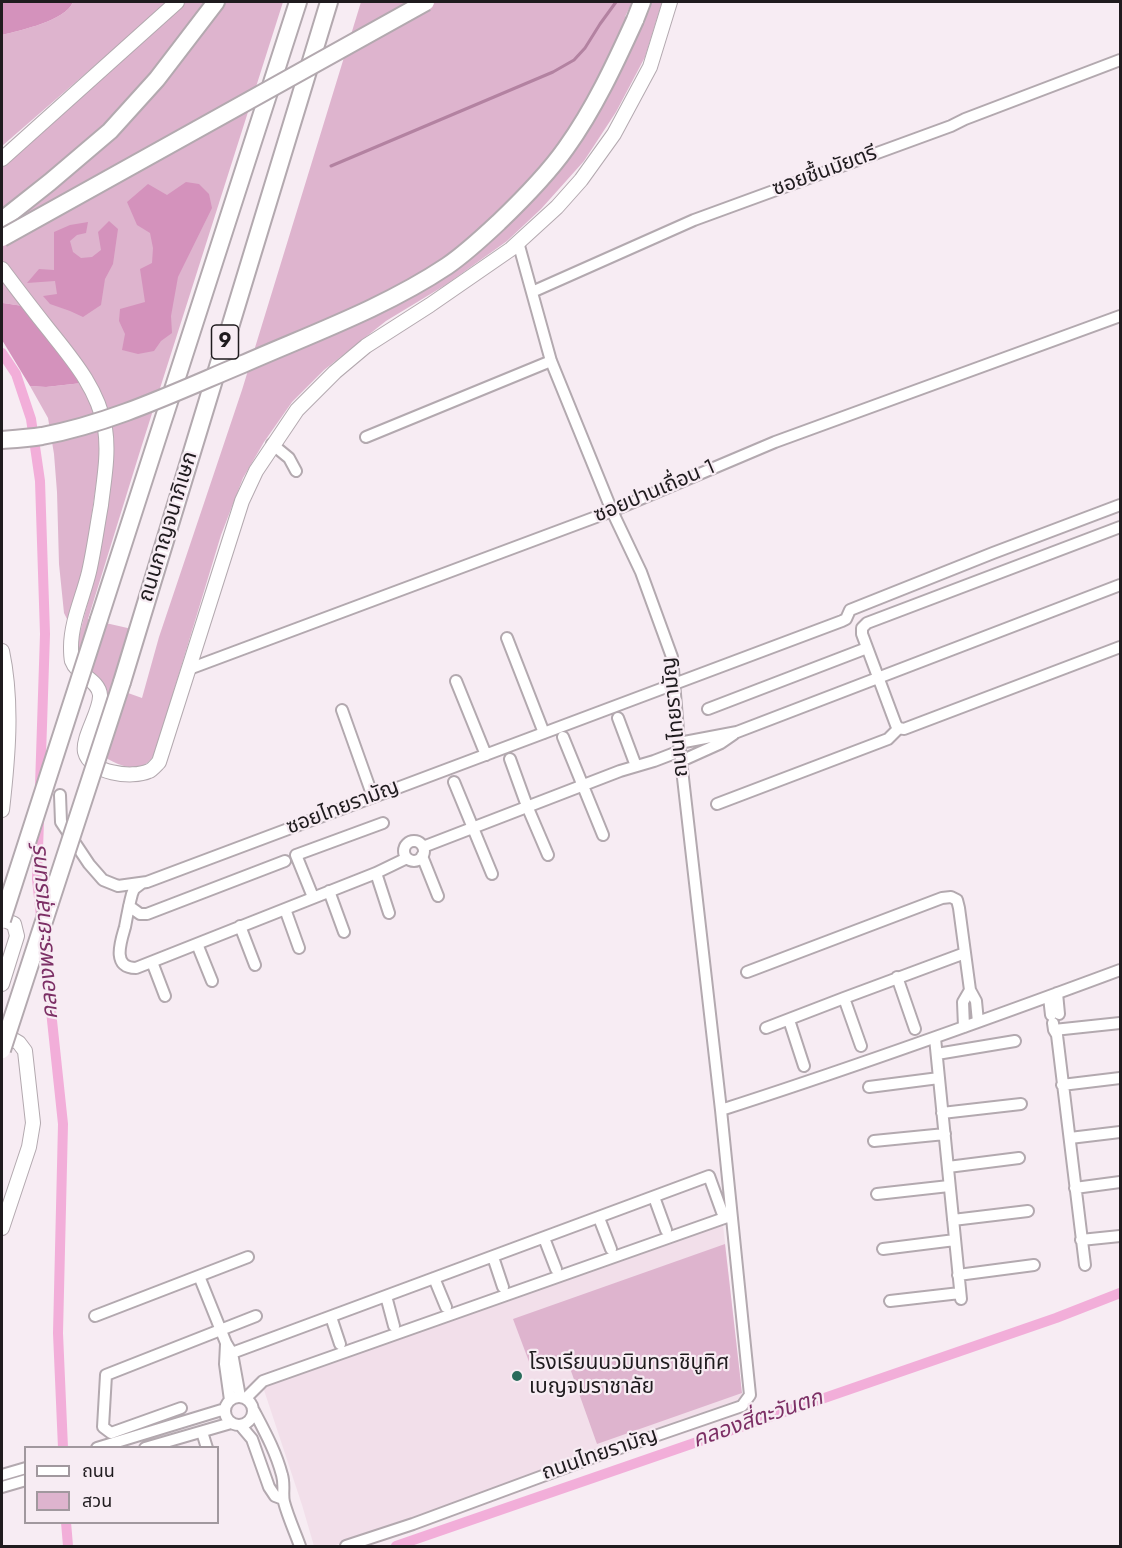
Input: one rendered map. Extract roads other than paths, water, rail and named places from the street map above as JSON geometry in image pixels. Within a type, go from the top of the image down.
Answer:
[{"type":"highway","points":[[2,220],[110,131],[157,79],[216,2]]},
{"type":"highway","name":"ถนนกาญจนาภิเษก","points":[[2,919],[298,2]]},
{"type":"highway","name":"ถนนกาญจนาภิเษก","points":[[2,1050],[122,682],[328,2]]},
{"type":"highway","points":[[2,238],[426,2]]},
{"type":"highway","points":[[2,440],[42,436],[94,423],[163,398],[342,321],[416,285],[449,265],[525,197],[562,154],[610,75],[642,2]]},
{"type":"main road","points":[[2,159],[177,2]]},
{"type":"main road","points":[[2,269],[80,368],[96,399],[104,426],[107,446],[100,507],[89,573],[71,639],[71,660],[76,669],[96,686],[100,694],[99,704],[84,747],[85,754],[102,770],[134,775],[150,771],[159,762],[242,501],[256,471],[273,444],[297,410],[335,372],[366,346],[484,268],[518,242],[557,207],[581,180],[614,134],[650,67],[670,2]]},
{"type":"main road","points":[[2,651],[7,698],[7,766],[2,810]]},
{"type":"main road","points":[[2,919],[14,924],[16,936],[2,984]]},
{"type":"main road","points":[[2,1033],[19,1042],[25,1051],[33,1123],[29,1147],[2,1228]]},
{"type":"street","name":"ซอยชื้นมัยตรี","points":[[532,292],[694,220],[951,126],[1120,60]]},
{"type":"street","name":"ถนนไทยรามัญ","points":[[346,1546],[742,1406],[750,1395],[726,1214],[721,1110],[672,657],[641,572],[612,511],[551,362],[518,242]]},
{"type":"street","name":"ซอยปานเถื่อน 1","points":[[189,669],[612,511],[775,442],[1120,316]]},
{"type":"street","points":[[366,437],[551,362]]},
{"type":"street","points":[[273,444],[289,458],[296,471]]},
{"type":"street","name":"ซอยไทยรามัญ","points":[[60,795],[62,822],[89,864],[103,880],[118,886],[142,883],[842,621],[850,610],[1120,505]]},
{"type":"street","points":[[1120,527],[867,623],[862,628],[862,634],[896,725],[904,729],[1120,646]]},
{"type":"street","points":[[681,755],[1120,585]]},
{"type":"street","points":[[507,638],[544,733]]},
{"type":"street","points":[[708,709],[867,648]]},
{"type":"street","points":[[456,681],[486,755]]},
{"type":"street","points":[[342,710],[373,797]]},
{"type":"street","points":[[618,718],[636,766]]},
{"type":"street","points":[[717,804],[888,739],[899,728]]},
{"type":"street","points":[[142,883],[134,889],[119,952],[122,963],[130,968],[152,962],[376,873],[407,858],[416,860],[422,852],[527,806],[620,771],[721,743],[737,732]]},
{"type":"street","points":[[562,737],[603,835]]},
{"type":"street","points":[[510,759],[548,855]]},
{"type":"street","points":[[454,782],[492,874]]},
{"type":"street","points":[[313,897],[296,855],[383,823]]},
{"type":"street","points":[[407,858],[404,849],[407,844],[413,841],[419,842],[438,896]]},
{"type":"street","points":[[129,906],[140,914],[147,914],[285,861]]},
{"type":"street","points":[[376,873],[388,913]]},
{"type":"street","points":[[329,891],[344,932]]},
{"type":"street","points":[[747,972],[942,898],[951,897],[957,900],[959,908],[970,990],[976,1001],[978,1022]]},
{"type":"street","points":[[285,909],[299,948]]},
{"type":"street","points":[[240,926],[255,965]]},
{"type":"street","points":[[197,944],[212,981]]},
{"type":"street","points":[[766,1028],[965,953]]},
{"type":"street","points":[[152,962],[165,996]]},
{"type":"street","points":[[721,1110],[935,1038],[1120,970]]},
{"type":"street","points":[[897,977],[915,1029]]},
{"type":"street","points":[[964,1027],[963,1002],[970,990]]},
{"type":"street","points":[[1053,995],[1085,1265]]},
{"type":"street","points":[[844,998],[861,1046]]},
{"type":"street","points":[[789,1020],[804,1066]]},
{"type":"street","points":[[1056,1024],[1120,1023]]},
{"type":"street","points":[[890,1301],[960,1296],[935,1038]]},
{"type":"street","points":[[937,1054],[1015,1041]]},
{"type":"street","points":[[869,1087],[939,1078]]},
{"type":"street","points":[[1062,1085],[1120,1078]]},
{"type":"street","points":[[942,1113],[1021,1104]]},
{"type":"street","points":[[1070,1138],[1120,1132]]},
{"type":"street","points":[[874,1141],[945,1134]]},
{"type":"street","points":[[948,1167],[1019,1158]]},
{"type":"street","points":[[103,1446],[127,1443],[235,1401],[263,1381],[726,1214],[709,1176],[331,1317],[229,1348]]},
{"type":"street","points":[[1075,1188],[1120,1182]]},
{"type":"street","points":[[877,1194],[950,1186]]},
{"type":"street","points":[[654,1197],[666,1230]]},
{"type":"street","points":[[953,1220],[1028,1211]]},
{"type":"street","points":[[600,1218],[611,1249]]},
{"type":"street","points":[[1081,1240],[1120,1236]]},
{"type":"street","points":[[544,1238],[556,1269]]},
{"type":"street","points":[[884,1249],[955,1239]]},
{"type":"street","points":[[95,1316],[248,1257]]},
{"type":"street","points":[[493,1257],[502,1287]]},
{"type":"street","points":[[958,1275],[1034,1265]]},
{"type":"street","points":[[199,1276],[229,1348],[225,1364],[235,1401],[226,1417],[252,1439],[269,1487],[275,1496],[283,1499]]},
{"type":"street","points":[[435,1278],[446,1307]]},
{"type":"street","points":[[386,1296],[394,1326]]},
{"type":"street","points":[[181,1408],[111,1433],[103,1427],[106,1375],[256,1316]]},
{"type":"street","points":[[331,1317],[340,1344]]},
{"type":"street","points":[[235,1401],[252,1403],[279,1462],[284,1478],[283,1499],[300,1546]]},
{"type":"street","points":[[152,1446],[236,1424],[245,1425],[252,1419],[254,1411]]},
{"type":"street","points":[[202,1432],[206,1446]]},
{"type":"street","points":[[2,1475],[22,1469]]},
{"type":"street","points":[[2,1487],[23,1481]]},
{"type":"waterway","points":[[331,166],[553,72],[574,60],[585,48],[616,2]]},
{"type":"waterway","name":"คลองพระยาสุเรนทร์","points":[[2,353],[16,374],[31,419],[40,481],[45,634],[40,786]]},
{"type":"waterway","name":"คลองพระยาสุเรนทร์","points":[[39,820],[37,879],[63,1124],[58,1333],[63,1446]]},
{"type":"waterway","name":"คลองสี่ตะวันตก","points":[[396,1546],[1056,1318],[1120,1293]]},
{"type":"waterway","name":"คลองพระยาสุเรนทร์","points":[[66,1524],[68,1546]]},
{"type":"place","name":"โรงเรียนนวมินทราชินูทิศ เบญจมราชาลัย","points":[[517,1376]]}]
